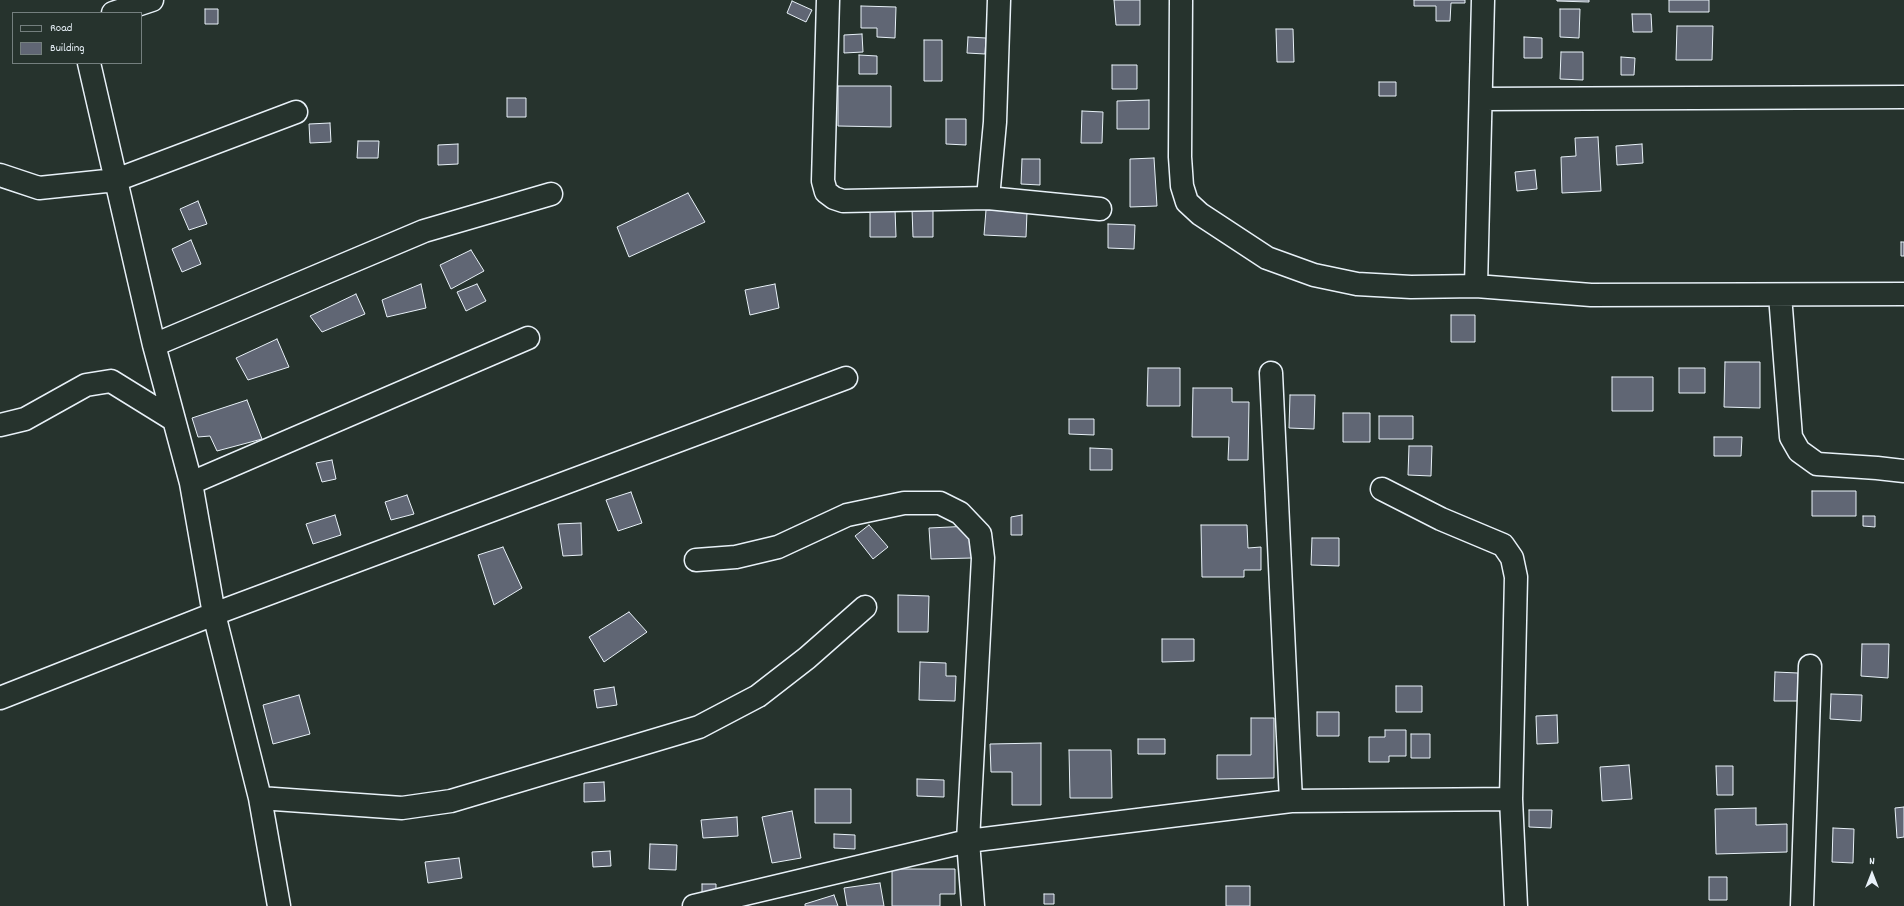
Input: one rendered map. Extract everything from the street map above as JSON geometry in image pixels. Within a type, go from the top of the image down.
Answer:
[{"type":"street","points":[[116,12],[152,0]]},
{"type":"street","points":[[828,0],[824,181],[826,192],[834,198],[843,201],[988,198],[1100,208]]},
{"type":"street","points":[[988,198],[995,122],[999,0]]},
{"type":"street","points":[[1181,0],[1180,157],[1182,186],[1188,202],[1200,214],[1267,258],[1314,275],[1356,284],[1476,286],[1591,295],[1904,294]]},
{"type":"street","points":[[1476,286],[1483,0]]},
{"type":"street","points":[[89,64],[154,345],[191,483],[214,614],[260,798],[279,906]]},
{"type":"street","points":[[1481,99],[1904,97]]},
{"type":"street","points":[[0,175],[39,188],[116,180],[296,112]]},
{"type":"street","points":[[154,345],[424,231],[551,194]]},
{"type":"street","points":[[1780,295],[1791,437],[1799,451],[1817,464],[1904,471]]},
{"type":"street","points":[[191,483],[528,338]]},
{"type":"street","points":[[1271,373],[1291,801]]},
{"type":"street","points":[[0,698],[214,614],[846,378]]},
{"type":"street","points":[[0,425],[25,419],[86,385],[111,380],[174,420]]},
{"type":"street","points":[[1382,490],[1441,520],[1503,545],[1512,558],[1516,577],[1511,799],[1516,906]]},
{"type":"street","points":[[696,560],[736,557],[778,547],[847,515],[904,503],[940,503],[960,513],[980,534],[983,558],[968,841],[973,906]]},
{"type":"street","points":[[260,798],[402,808],[451,802],[699,727],[758,696],[808,658],[865,607]]},
{"type":"street","points":[[1802,906],[1810,666]]},
{"type":"street","points":[[694,906],[968,841],[1291,801],[1511,799]]},
{"type":"building","points":[[1114,0],[1140,0],[1140,25],[1116,25]]},
{"type":"building","points":[[1414,0],[1465,0],[1465,3],[1451,3],[1450,21],[1436,21],[1436,6],[1414,6]]},
{"type":"building","points":[[1589,0],[1589,2],[1557,1]]},
{"type":"building","points":[[1669,0],[1709,0],[1709,12],[1669,12]]},
{"type":"building","points":[[792,1],[812,10],[806,22],[787,13]]},
{"type":"building","points":[[861,6],[896,7],[895,38],[877,37],[877,28],[861,28]]},
{"type":"building","points":[[205,9],[218,9],[218,24],[205,24]]},
{"type":"building","points":[[1560,9],[1580,9],[1579,38],[1560,37]]},
{"type":"building","points":[[1632,14],[1651,14],[1652,32],[1633,32]]},
{"type":"building","points":[[1677,26],[1713,26],[1712,60],[1676,60]]},
{"type":"building","points":[[1276,29],[1293,29],[1294,62],[1277,62]]},
{"type":"building","points":[[862,34],[863,52],[844,53],[844,35]]},
{"type":"building","points":[[968,37],[986,38],[985,54],[967,53]]},
{"type":"building","points":[[1524,37],[1542,38],[1542,58],[1524,58]]},
{"type":"building","points":[[924,40],[942,40],[942,81],[924,81]]},
{"type":"building","points":[[1561,52],[1583,52],[1583,80],[1560,79]]},
{"type":"building","points":[[859,55],[877,56],[877,74],[859,74]]},
{"type":"building","points":[[1621,57],[1635,58],[1634,75],[1621,75]]},
{"type":"building","points":[[1112,65],[1137,65],[1137,89],[1112,89]]},
{"type":"building","points":[[1379,82],[1396,82],[1396,96],[1379,96]]},
{"type":"building","points":[[838,86],[891,86],[891,127],[838,126]]},
{"type":"building","points":[[507,98],[526,98],[526,117],[507,117]]},
{"type":"building","points":[[1149,100],[1149,129],[1117,129],[1117,101]]},
{"type":"building","points":[[1082,111],[1103,112],[1102,143],[1081,143]]},
{"type":"building","points":[[946,119],[966,119],[966,145],[946,144]]},
{"type":"building","points":[[330,123],[331,142],[310,143],[309,124]]},
{"type":"building","points":[[1598,137],[1601,191],[1562,193],[1561,157],[1576,156],[1575,138]]},
{"type":"building","points":[[358,141],[379,141],[378,158],[357,158]]},
{"type":"building","points":[[458,144],[458,164],[438,165],[438,145]]},
{"type":"building","points":[[1642,144],[1643,163],[1617,165],[1616,146]]},
{"type":"building","points":[[1154,158],[1157,206],[1130,207],[1130,159]]},
{"type":"building","points":[[1022,159],[1040,159],[1040,185],[1021,184]]},
{"type":"building","points":[[1535,170],[1537,189],[1517,191],[1515,172]]},
{"type":"building","points":[[688,193],[705,222],[629,257],[617,227]]},
{"type":"building","points":[[198,201],[207,224],[189,230],[180,209]]},
{"type":"building","points":[[895,209],[896,237],[870,237],[870,210]]},
{"type":"building","points":[[912,209],[933,209],[933,237],[913,237]]},
{"type":"building","points":[[986,210],[1027,212],[1026,237],[984,235]]},
{"type":"building","points":[[1108,224],[1135,225],[1134,249],[1108,248]]},
{"type":"building","points":[[191,240],[201,264],[182,272],[172,249]]},
{"type":"building","points":[[1901,242],[1904,242],[1904,256],[1901,256]]},
{"type":"building","points":[[471,250],[484,271],[451,289],[440,265]]},
{"type":"building","points":[[421,284],[426,308],[387,317],[382,300]]},
{"type":"building","points":[[477,284],[486,301],[466,311],[457,292]]},
{"type":"building","points":[[775,284],[779,308],[750,315],[745,290]]},
{"type":"building","points":[[356,294],[365,314],[322,332],[310,316]]},
{"type":"building","points":[[1451,315],[1475,315],[1475,342],[1451,342]]},
{"type":"building","points":[[277,339],[289,367],[248,380],[236,358]]},
{"type":"building","points":[[1725,362],[1760,362],[1760,408],[1724,407]]},
{"type":"building","points":[[1148,368],[1180,368],[1180,406],[1147,406]]},
{"type":"building","points":[[1679,368],[1705,368],[1705,393],[1679,393]]},
{"type":"building","points":[[1612,377],[1653,377],[1653,411],[1612,411]]},
{"type":"building","points":[[1193,388],[1232,388],[1232,402],[1249,402],[1248,460],[1228,460],[1229,437],[1192,437]]},
{"type":"building","points":[[1290,395],[1315,395],[1314,429],[1289,428]]},
{"type":"building","points":[[247,400],[262,439],[217,451],[210,436],[198,437],[192,418]]},
{"type":"building","points":[[1343,413],[1370,413],[1370,442],[1343,442]]},
{"type":"building","points":[[1379,416],[1413,416],[1413,439],[1379,439]]},
{"type":"building","points":[[1069,419],[1094,419],[1094,435],[1069,434]]},
{"type":"building","points":[[1714,437],[1742,437],[1741,456],[1714,456]]},
{"type":"building","points":[[1409,446],[1432,446],[1431,476],[1408,475]]},
{"type":"building","points":[[1090,448],[1112,449],[1112,470],[1090,470]]},
{"type":"building","points":[[332,460],[336,479],[322,482],[316,463]]},
{"type":"building","points":[[1812,491],[1856,491],[1856,516],[1812,516]]},
{"type":"building","points":[[631,492],[642,523],[618,531],[606,500]]},
{"type":"building","points":[[407,495],[414,514],[391,520],[385,502]]},
{"type":"building","points":[[335,515],[341,535],[313,544],[306,524]]},
{"type":"building","points":[[1022,515],[1022,535],[1011,535],[1011,517]]},
{"type":"building","points":[[1863,516],[1875,516],[1875,527],[1863,526]]},
{"type":"building","points":[[581,523],[582,555],[563,556],[558,524]]},
{"type":"building","points":[[869,525],[888,547],[873,559],[855,536]]},
{"type":"building","points":[[1201,525],[1247,525],[1248,548],[1261,547],[1261,570],[1244,570],[1244,577],[1202,577]]},
{"type":"building","points":[[971,526],[972,558],[931,559],[929,528]]},
{"type":"building","points":[[1312,538],[1339,538],[1339,566],[1311,565]]},
{"type":"building","points":[[503,547],[522,588],[494,605],[478,555]]},
{"type":"building","points":[[898,595],[929,596],[928,632],[898,632]]},
{"type":"building","points":[[629,612],[647,632],[604,662],[589,637]]},
{"type":"building","points":[[1162,639],[1194,639],[1194,661],[1162,662]]},
{"type":"building","points":[[1862,644],[1889,644],[1888,678],[1861,676]]},
{"type":"building","points":[[920,662],[946,663],[946,676],[956,676],[955,701],[919,700]]},
{"type":"building","points":[[1775,672],[1798,673],[1798,701],[1774,701]]},
{"type":"building","points":[[1396,686],[1422,686],[1422,712],[1396,712]]},
{"type":"building","points":[[614,687],[617,705],[597,708],[594,690]]},
{"type":"building","points":[[1831,694],[1862,695],[1861,721],[1830,719]]},
{"type":"building","points":[[299,695],[310,734],[273,744],[263,705]]},
{"type":"building","points":[[1317,712],[1339,712],[1339,736],[1317,736]]},
{"type":"building","points":[[1557,715],[1558,743],[1537,744],[1536,716]]},
{"type":"building","points":[[1251,718],[1274,718],[1274,778],[1217,779],[1217,755],[1251,755]]},
{"type":"building","points":[[1385,730],[1406,730],[1406,756],[1389,756],[1389,762],[1369,762],[1369,737],[1385,737]]},
{"type":"building","points":[[1411,734],[1430,734],[1430,758],[1411,758]]},
{"type":"building","points":[[1138,739],[1165,739],[1165,754],[1138,754]]},
{"type":"building","points":[[1041,743],[1041,805],[1012,805],[1012,772],[991,772],[990,744]]},
{"type":"building","points":[[1069,750],[1111,750],[1112,798],[1070,798]]},
{"type":"building","points":[[1629,765],[1632,799],[1602,801],[1600,767]]},
{"type":"building","points":[[1716,766],[1733,766],[1733,795],[1717,795]]},
{"type":"building","points":[[917,779],[944,780],[944,797],[917,796]]},
{"type":"building","points":[[604,782],[605,801],[584,802],[584,783]]},
{"type":"building","points":[[815,789],[851,789],[851,823],[815,823]]},
{"type":"building","points":[[1904,807],[1904,837],[1897,838],[1895,808]]},
{"type":"building","points":[[1756,808],[1756,825],[1787,824],[1787,852],[1716,854],[1715,809]]},
{"type":"building","points":[[1529,810],[1552,810],[1551,828],[1529,827]]},
{"type":"building","points":[[792,811],[801,858],[772,863],[762,817]]},
{"type":"building","points":[[737,817],[738,836],[703,838],[701,820]]},
{"type":"building","points":[[1833,828],[1854,829],[1853,863],[1832,862]]},
{"type":"building","points":[[834,834],[855,835],[855,849],[834,848]]},
{"type":"building","points":[[650,844],[677,845],[676,870],[649,869]]},
{"type":"building","points":[[610,851],[611,866],[593,867],[592,852]]},
{"type":"building","points":[[459,858],[462,878],[428,883],[425,862]]},
{"type":"building","points":[[892,869],[955,869],[955,894],[940,894],[940,906],[892,906]]},
{"type":"building","points":[[1709,877],[1727,877],[1727,900],[1709,900]]},
{"type":"building","points":[[880,883],[884,906],[847,906],[844,888]]},
{"type":"building","points":[[702,884],[716,884],[716,895],[702,895]]},
{"type":"building","points":[[1226,886],[1250,886],[1250,906],[1226,906]]},
{"type":"building","points":[[1044,894],[1054,894],[1054,904],[1044,904]]},
{"type":"building","points":[[834,895],[838,906],[805,906],[805,904]]}]
